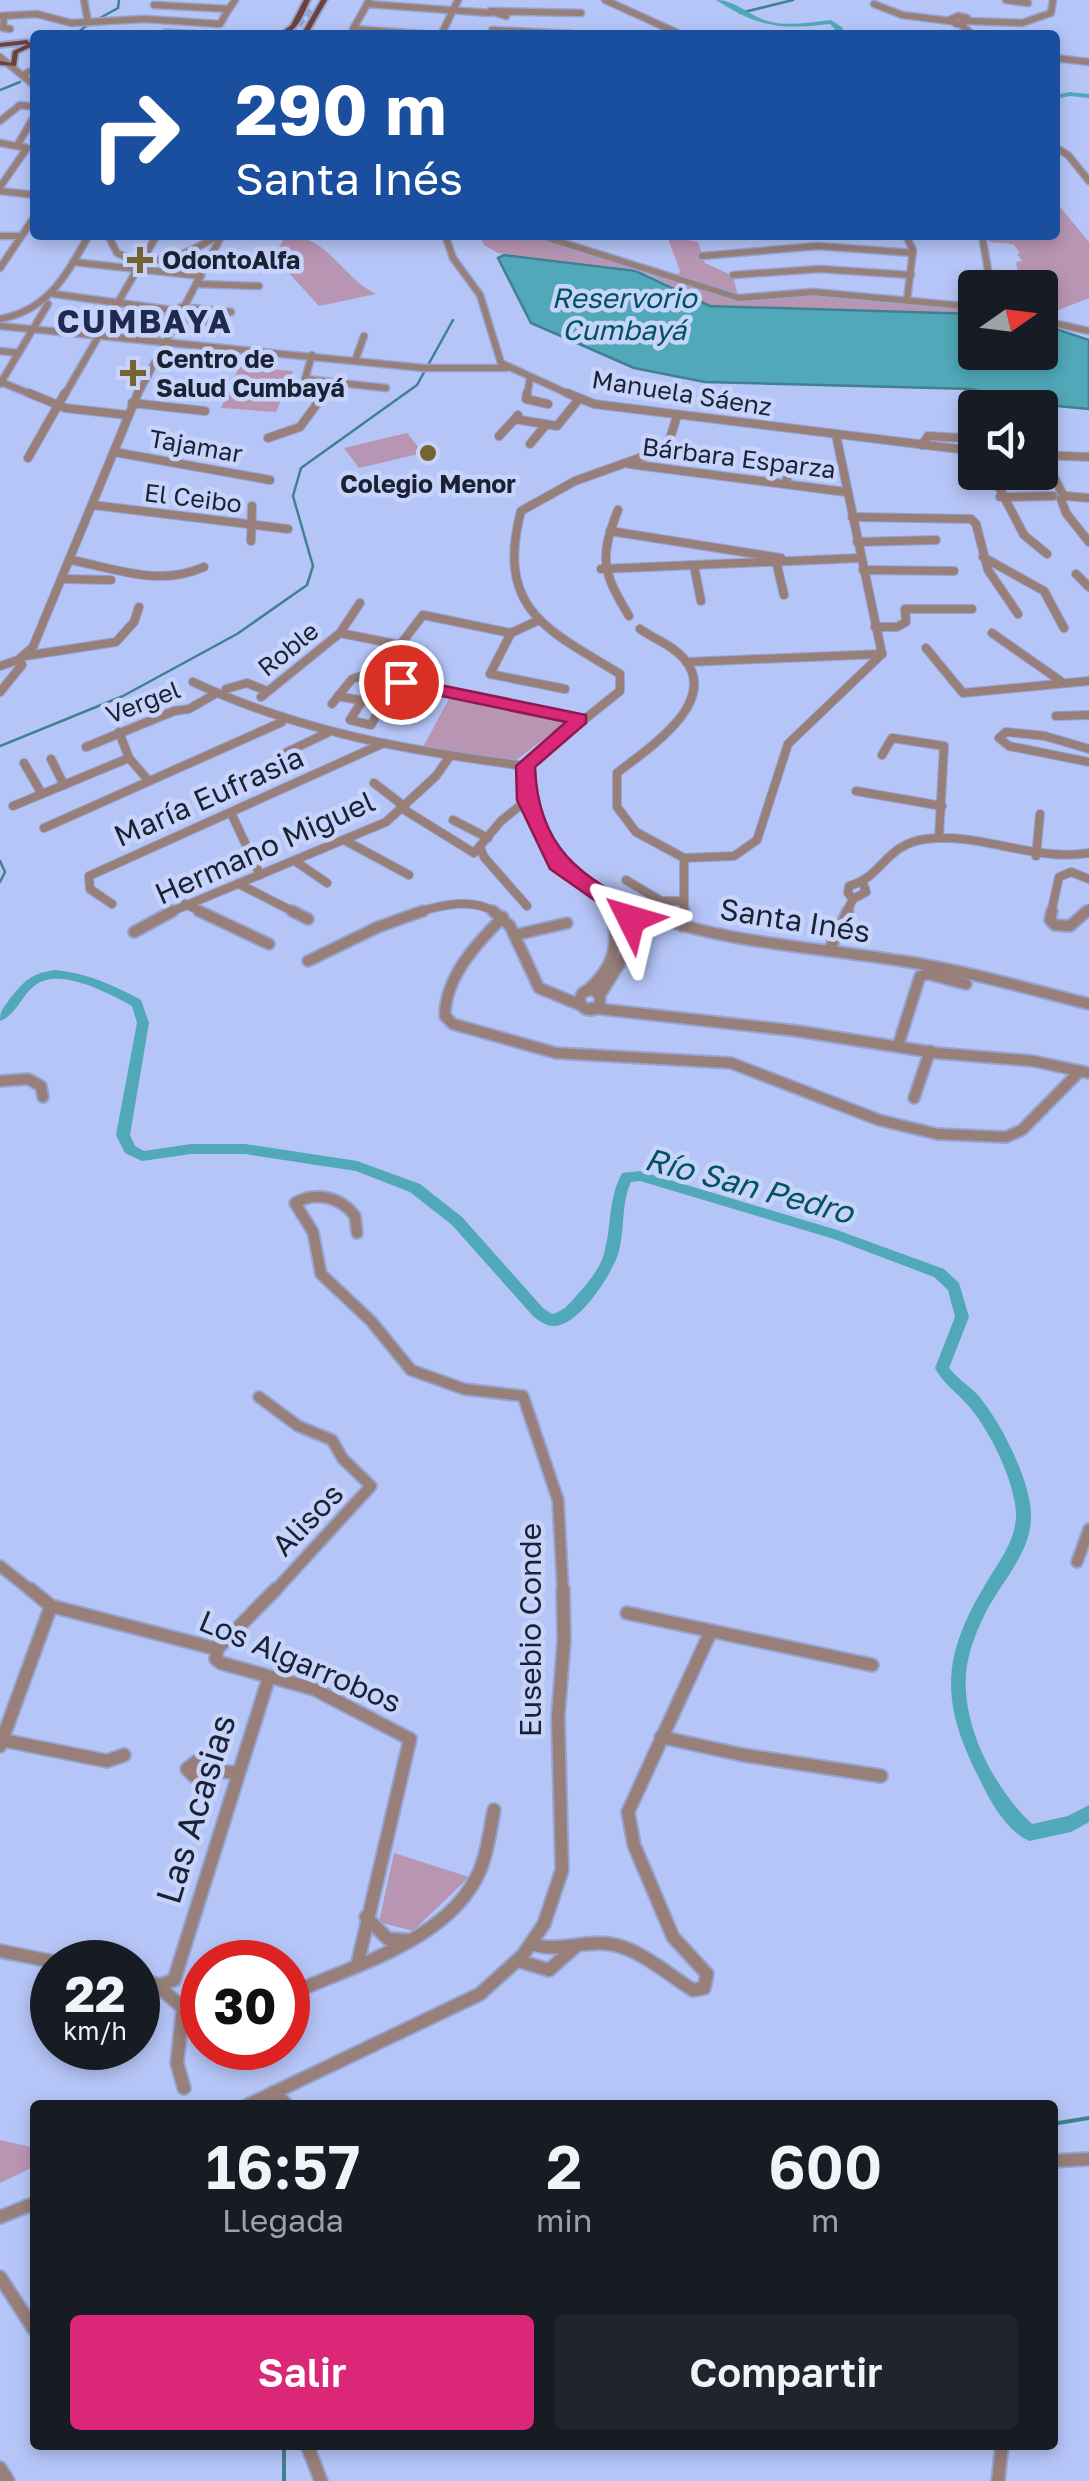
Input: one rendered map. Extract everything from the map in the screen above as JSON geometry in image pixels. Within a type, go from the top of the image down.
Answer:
[{"type":"main road","points":[[287,30],[314,2]]},
{"type":"main road","points":[[303,30],[302,20],[314,2]]},
{"type":"main road","points":[[306,30],[314,2]]},
{"type":"main road","points":[[12,66],[0,51],[30,43]]},
{"type":"main road","points":[[12,66],[14,52],[30,44]]},
{"type":"street","points":[[28,0],[31,15]]},
{"type":"street","points":[[84,0],[88,22]]},
{"type":"street","points":[[10,28],[2,28],[2,16],[31,15],[71,24],[144,19],[220,24],[235,0]]},
{"type":"street","points":[[440,30],[458,0]]},
{"type":"street","points":[[496,30],[510,0]]},
{"type":"street","points":[[605,0],[671,30]]},
{"type":"street","points":[[1006,0],[1028,3]]},
{"type":"street","points":[[873,2],[902,15],[965,21],[1039,20],[1052,14],[1050,0]]},
{"type":"street","points":[[144,19],[155,2],[228,11]]},
{"type":"street","points":[[353,30],[368,2],[581,13]]},
{"type":"street","points":[[965,21],[970,30]]},
{"type":"street","points":[[205,30],[209,24]]},
{"type":"street","points":[[1060,59],[1089,62]]},
{"type":"street","points":[[12,66],[30,79]]},
{"type":"street","points":[[12,66],[30,80]]},
{"type":"street","points":[[25,74],[30,72]]},
{"type":"street","points":[[0,118],[20,105],[30,106]]},
{"type":"street","points":[[0,118],[10,106]]},
{"type":"street","points":[[19,142],[30,123]]},
{"type":"street","points":[[0,141],[19,142],[27,148],[0,189],[30,194]]},
{"type":"street","points":[[1060,150],[1089,181]]},
{"type":"street","points":[[0,166],[13,168]]},
{"type":"street","points":[[0,268],[3,258],[30,223]]},
{"type":"street","points":[[0,236],[21,236]]},
{"type":"street","points":[[86,240],[1,381],[59,404],[127,414]]},
{"type":"street","points":[[109,240],[117,252],[143,260],[184,255],[211,240]]},
{"type":"street","points":[[28,458],[154,240]]},
{"type":"street","points":[[0,666],[23,657],[33,648],[64,579],[127,414],[218,240]]},
{"type":"street","points":[[438,240],[480,294],[497,356],[508,368]]},
{"type":"street","points":[[449,240],[455,260]]},
{"type":"street","points":[[554,240],[738,298],[813,292],[958,305]]},
{"type":"street","points":[[907,300],[913,253],[908,240]]},
{"type":"street","points":[[981,240],[986,270]]},
{"type":"street","points":[[702,256],[823,246],[913,253]]},
{"type":"street","points":[[772,250],[784,271]]},
{"type":"street","points":[[73,262],[201,276]]},
{"type":"street","points":[[734,275],[820,269],[911,276]]},
{"type":"street","points":[[196,284],[260,286]]},
{"type":"street","points":[[0,323],[31,312],[53,295],[178,312],[225,324]]},
{"type":"street","points":[[178,312],[231,312]]},
{"type":"street","points":[[0,323],[424,368],[508,368]]},
{"type":"street","points":[[1058,324],[1089,331]]},
{"type":"street","points":[[354,361],[364,336]]},
{"type":"street","points":[[0,352],[18,353]]},
{"type":"street","points":[[312,356],[305,379],[386,388]]},
{"type":"street","name":"Manuela Sáenz","points":[[508,368],[580,399],[677,416],[958,449]]},
{"type":"street","points":[[530,378],[526,399],[548,404]]},
{"type":"street","points":[[268,438],[288,434],[314,417],[329,382]]},
{"type":"street","points":[[500,436],[516,417],[557,426],[580,399]]},
{"type":"street","points":[[132,404],[206,412]]},
{"type":"street","points":[[193,682],[283,722],[450,756],[526,766],[580,719],[620,691],[623,683],[620,674],[537,622],[514,566],[516,526],[521,512],[575,480],[667,448],[677,416]]},
{"type":"street","points":[[530,444],[545,426]]},
{"type":"street","points":[[836,435],[880,650]]},
{"type":"street","points":[[922,446],[928,436],[958,438]]},
{"type":"street","name":"Tajamar","points":[[114,452],[270,480]]},
{"type":"street","points":[[1058,456],[1089,457]]},
{"type":"street","points":[[785,484],[794,462]]},
{"type":"street","name":"Bárbara Esparza","points":[[627,464],[846,492]]},
{"type":"street","points":[[997,490],[1024,535],[1047,554]]},
{"type":"street","points":[[1056,490],[1059,495]]},
{"type":"street","points":[[1057,490],[1066,513],[1089,542]]},
{"type":"street","points":[[1000,497],[1089,498]]},
{"type":"street","name":"El Ceibo","points":[[93,505],[288,528]]},
{"type":"street","points":[[251,541],[252,506]]},
{"type":"street","points":[[618,510],[601,570],[629,616]]},
{"type":"street","points":[[852,518],[963,516],[976,524],[982,557],[1018,614]]},
{"type":"street","points":[[610,531],[769,554],[787,560]]},
{"type":"street","points":[[858,542],[936,540]]},
{"type":"street","points":[[982,557],[1036,584],[1064,628]]},
{"type":"street","points":[[601,570],[860,558]]},
{"type":"street","points":[[71,560],[169,580],[187,577],[204,567]]},
{"type":"street","points":[[776,561],[784,595]]},
{"type":"street","points":[[694,566],[701,601]]},
{"type":"street","points":[[863,570],[954,571]]},
{"type":"street","points":[[1076,574],[1089,587]]},
{"type":"street","points":[[64,579],[111,580]]},
{"type":"street","name":"Roble","points":[[226,689],[247,684],[264,694],[340,633],[360,603]]},
{"type":"street","points":[[875,627],[902,625],[906,622],[905,609],[972,609]]},
{"type":"street","points":[[23,657],[113,643],[134,615]]},
{"type":"street","points":[[372,669],[400,645],[423,615],[511,633],[537,622]]},
{"type":"street","points":[[640,629],[687,662],[694,682],[694,701],[677,722],[617,774],[616,797],[618,807],[636,832],[684,858],[722,859],[734,856],[757,840],[788,744],[880,650]]},
{"type":"street","points":[[992,632],[1062,682]]},
{"type":"street","name":"Roble","points":[[340,633],[400,645]]},
{"type":"street","points":[[511,633],[490,674],[565,689]]},
{"type":"street","points":[[926,648],[960,692],[966,694],[1006,686],[1043,688],[1089,679]]},
{"type":"street","points":[[687,662],[880,650]]},
{"type":"street","points":[[391,653],[429,661]]},
{"type":"street","points":[[0,692],[22,665],[23,657]]},
{"type":"street","points":[[395,707],[362,700],[335,700],[352,679],[364,675],[580,719]]},
{"type":"street","points":[[966,694],[1004,682],[1089,679]]},
{"type":"street","name":"Vergel","points":[[86,746],[174,710],[189,709],[215,694]]},
{"type":"street","points":[[362,700],[350,720],[371,725],[382,704]]},
{"type":"street","points":[[1056,716],[1089,715]]},
{"type":"street","points":[[44,828],[283,722]]},
{"type":"street","points":[[119,732],[129,758],[148,780]]},
{"type":"street","points":[[286,752],[328,732]]},
{"type":"street","points":[[1089,748],[1045,736],[1006,732],[999,738],[1009,746],[1089,762]]},
{"type":"street","points":[[882,755],[892,738],[944,746],[939,837]]},
{"type":"street","name":"María Eufrasia","points":[[112,904],[90,889],[89,876],[232,815],[384,743]]},
{"type":"street","name":"Hermano Miguel","points":[[134,932],[185,904],[346,841],[404,808],[450,756]]},
{"type":"street","points":[[13,806],[129,758]]},
{"type":"street","points":[[52,759],[64,785]]},
{"type":"street","points":[[24,764],[42,794]]},
{"type":"street","name":"Santa Inés","points":[[526,766],[527,800],[557,864],[607,899],[624,918],[642,915],[678,925],[910,962],[1089,1004]]},
{"type":"street","points":[[374,783],[472,853],[527,800]]},
{"type":"street","points":[[856,791],[942,806]]},
{"type":"street","points":[[1036,856],[1040,814]]},
{"type":"street","points":[[232,815],[260,876]]},
{"type":"street","points":[[453,820],[488,838]]},
{"type":"street","points":[[829,951],[853,899],[865,895],[863,882],[882,857],[901,844],[939,837],[1036,856],[1068,859],[1089,853]]},
{"type":"street","points":[[346,841],[409,876]]},
{"type":"street","points":[[480,847],[484,858],[527,906]]},
{"type":"street","points":[[678,925],[686,916],[682,906],[684,858]]},
{"type":"street","points":[[1068,859],[1072,872]]},
{"type":"street","points":[[295,862],[327,883]]},
{"type":"street","points":[[1089,879],[1072,872],[1059,877],[1050,920],[1070,926],[1089,909]]},
{"type":"street","points":[[626,880],[661,901],[682,906]]},
{"type":"street","points":[[238,884],[308,919]]},
{"type":"street","points":[[607,899],[612,912],[624,918],[642,915]]},
{"type":"street","points":[[185,904],[269,944]]},
{"type":"street","points":[[308,961],[428,906],[484,908],[503,917],[515,935],[533,982],[556,996],[587,1007],[930,1052],[1033,1061],[1085,1072]]},
{"type":"street","points":[[503,917],[472,949],[446,995],[446,1016],[453,1024],[556,1053],[731,1062],[880,1120],[937,1134],[1006,1136],[1022,1130],[1085,1072]]},
{"type":"street","points":[[624,918],[630,946],[624,962],[599,1005],[587,1007],[578,1000],[614,960],[624,918]]},
{"type":"street","points":[[515,935],[567,923]]},
{"type":"street","points":[[617,945],[630,946]]},
{"type":"street","points":[[898,1046],[920,976],[928,974],[966,984]]},
{"type":"street","points":[[556,996],[584,993],[601,997],[618,1012]]},
{"type":"street","points":[[914,1098],[930,1052]]},
{"type":"street","points":[[0,1082],[28,1079],[41,1086],[43,1097]]},
{"type":"street","name":"Eusebio Conde","points":[[258,2100],[480,1994],[519,1961],[560,1893],[558,1717],[564,1640],[558,1500],[523,1396],[464,1388],[412,1370],[371,1321],[321,1274],[313,1232],[295,1203],[298,1198],[311,1196],[342,1203],[355,1216],[357,1233]]},
{"type":"street","name":"Alisos","points":[[217,1649],[328,1536],[371,1486],[343,1459],[332,1440],[298,1426],[259,1397]]},
{"type":"street","points":[[1077,1562],[1089,1530]]},
{"type":"street","points":[[0,1566],[51,1606],[1,1743],[108,1760],[124,1755]]},
{"type":"street","name":"Los Algarrobos","points":[[51,1606],[217,1649],[216,1659],[220,1663],[314,1689],[410,1739],[366,1917]]},
{"type":"street","points":[[627,1613],[872,1664]]},
{"type":"street","points":[[532,1944],[549,1952],[614,1944],[693,1990],[704,1988],[707,1974],[672,1937],[629,1826],[628,1812],[711,1631]]},
{"type":"street","name":"Las Acasias","points":[[160,1984],[174,1980],[269,1677]]},
{"type":"street","points":[[661,1737],[743,1755],[881,1776]]},
{"type":"street","points":[[203,1769],[237,1773]]},
{"type":"street","points":[[310,1985],[408,1940],[456,1908],[479,1874],[494,1810]]},
{"type":"street","points":[[366,1917],[388,1939],[408,1940]]},
{"type":"street","points":[[358,1962],[366,1917]]},
{"type":"street","points":[[519,1961],[549,1970],[575,1948]]},
{"type":"street","points":[[0,1950],[30,1957]]},
{"type":"street","points":[[160,1988],[182,2008],[184,2020],[174,2054],[184,2088]]},
{"type":"street","points":[[274,2092],[282,2100]]},
{"type":"street","points":[[1058,2161],[1089,2159]]},
{"type":"street","points":[[0,2217],[30,2205]]},
{"type":"street","points":[[0,2277],[30,2324]]},
{"type":"street","points":[[309,2450],[321,2481]]},
{"type":"street","points":[[998,2481],[1001,2450]]},
{"type":"street","points":[[0,2468],[8,2481]]},
{"type":"shaded area","points":[[1060,207],[1089,242],[1089,298],[1058,310],[1058,270],[1018,270],[1016,262],[1022,261],[1013,244],[988,240],[1060,240]]},
{"type":"shaded area","points":[[283,240],[307,240],[376,294],[319,306],[275,258]]},
{"type":"shaded area","points":[[482,240],[551,240],[676,278],[680,271],[668,240],[688,240],[698,242],[705,263],[733,276],[739,300],[813,293],[958,306],[958,313],[710,306],[640,270],[498,253]]},
{"type":"shaded area","points":[[124,308],[176,313],[160,338],[107,332]]},
{"type":"shaded area","points":[[239,367],[293,371],[276,412],[221,408]]},
{"type":"shaded area","points":[[407,433],[423,453],[359,468],[344,448]]},
{"type":"shaded area","points":[[451,695],[569,720],[515,761],[423,747]]},
{"type":"shaded area","points":[[394,1853],[469,1877],[413,1931],[379,1922]]},
{"type":"shaded area","points":[[0,2140],[30,2147],[30,2168],[0,2183]]},
{"type":"water","name":"Reservorio Cumbayá","points":[[504,255],[636,271],[710,306],[958,313],[958,370],[1058,370],[1058,330],[1089,340],[1089,409],[1058,406],[1058,390],[705,382],[634,368],[531,323],[498,258]]},
{"type":"waterway","points":[[100,18],[118,8],[119,0]]},
{"type":"waterway","points":[[719,0],[766,23],[796,26],[831,22],[838,30]]},
{"type":"waterway","points":[[740,13],[793,0]]},
{"type":"waterway","points":[[81,30],[89,24]]},
{"type":"waterway","points":[[0,90],[20,82]]},
{"type":"waterway","points":[[1060,96],[1089,96]]},
{"type":"waterway","points":[[0,746],[123,696],[237,634],[307,585],[313,566],[293,496],[301,468],[417,385],[453,320]]},
{"type":"waterway","points":[[0,861],[5,872],[0,882]]},
{"type":"waterway","name":"Río San Pedro","points":[[0,1017],[31,981],[55,974],[84,980],[137,1003],[143,1023],[123,1135],[130,1149],[142,1156],[191,1149],[245,1149],[357,1166],[415,1188],[457,1221],[538,1312],[550,1319],[559,1319],[572,1310],[606,1266],[619,1197],[627,1177],[640,1176],[837,1235],[939,1273],[954,1287],[962,1317],[942,1368],[981,1410],[998,1440],[1019,1490],[1024,1518],[1013,1551],[981,1606],[964,1646],[958,1671],[961,1712],[989,1782],[1029,1833],[1071,1824],[1089,1813]]},
{"type":"waterway","points":[[1058,2123],[1089,2118]]},
{"type":"waterway","points":[[284,2450],[284,2481]]},
{"type":"tunnel","points":[[295,30],[310,8]]},
{"type":"place","name":"OdontoAlfa","points":[[140,260]]},
{"type":"place","name":"Centro de Salud Cumbayá","points":[[133,373]]},
{"type":"place","name":"Colegio Menor","points":[[428,453]]},
{"type":"district","name":"CUMBAYA","points":[[145,322]]},
{"type":"route","points":[[401,682],[580,719],[526,766],[527,800],[557,864],[607,899],[642,915],[631,919]]}]
